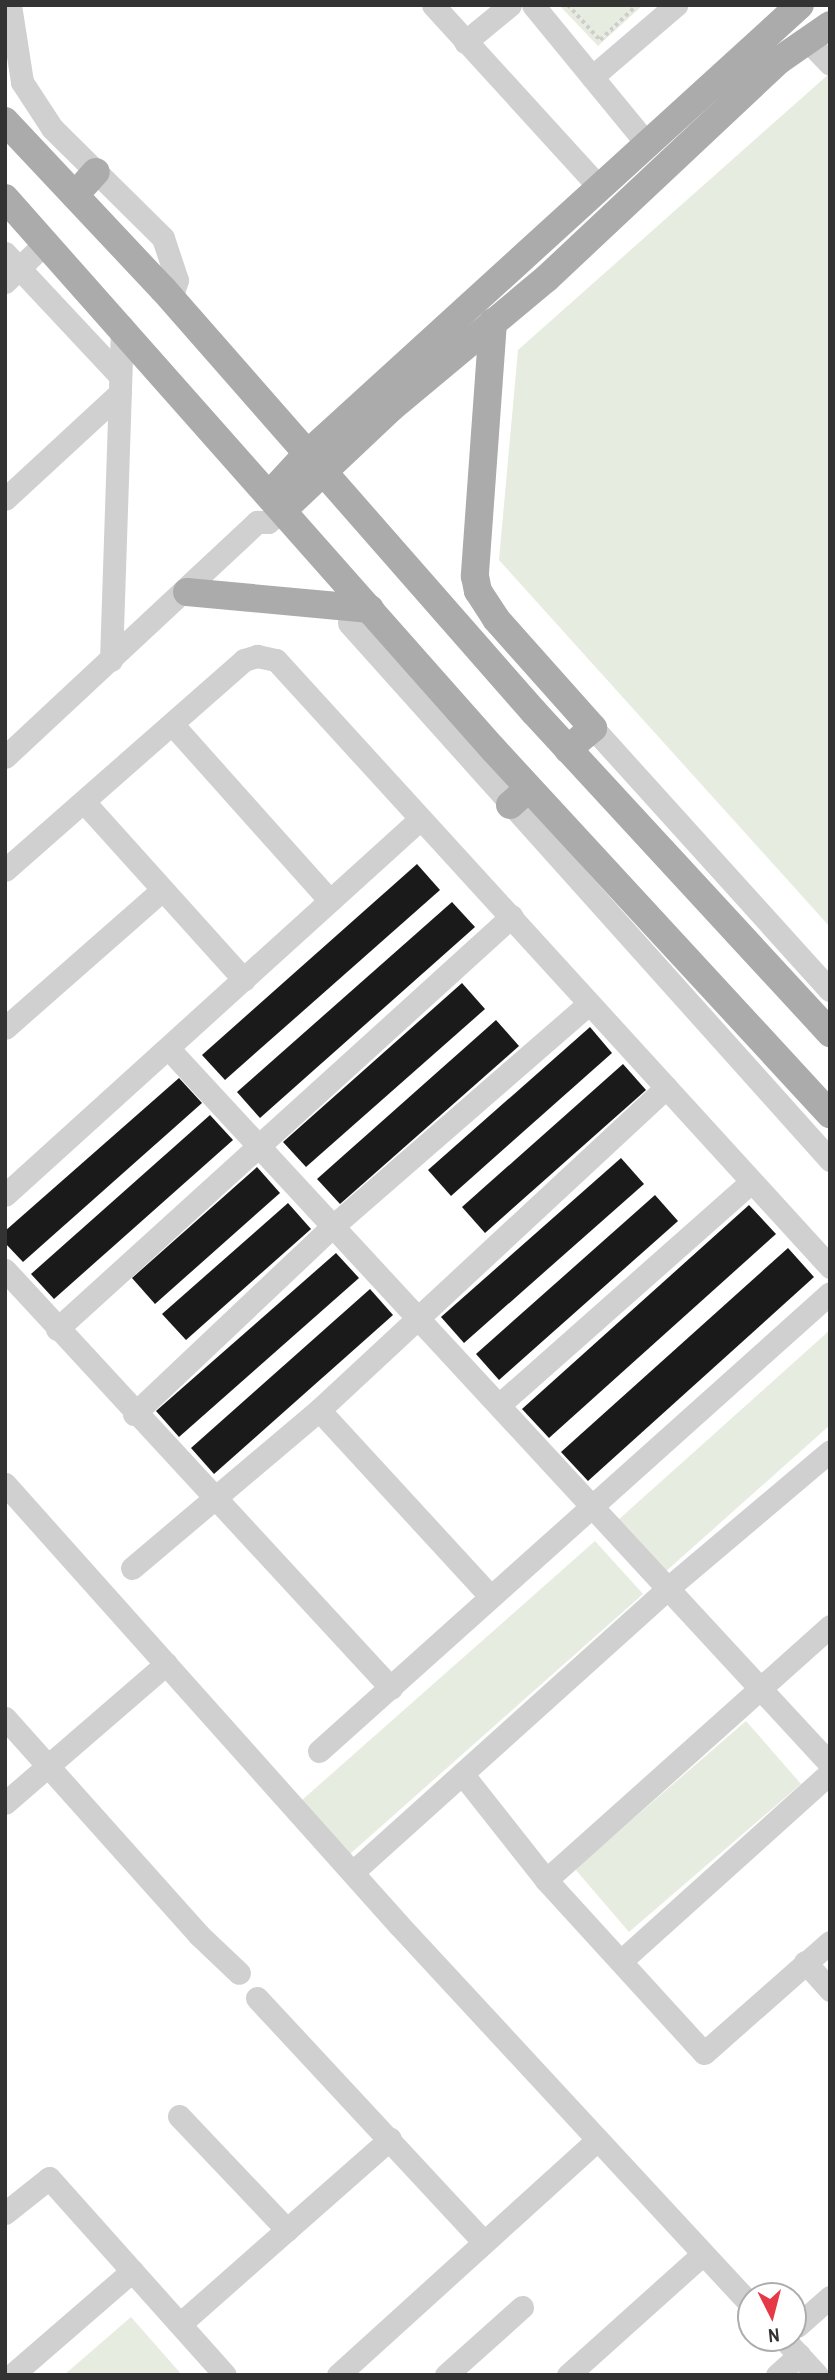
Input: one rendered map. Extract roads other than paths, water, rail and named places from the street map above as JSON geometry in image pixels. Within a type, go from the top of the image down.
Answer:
[{"type":"main road","points":[[277,502],[599,187],[800,5]]},
{"type":"main road","points":[[314,464],[547,278],[778,61],[818,32]]},
{"type":"main road","points":[[5,121],[171,299],[568,749],[830,1033]]},
{"type":"main road","points":[[75,195],[96,172]]},
{"type":"main road","points":[[5,198],[277,502],[360,616],[519,797],[830,1114]]},
{"type":"main road","points":[[493,322],[475,576],[478,591],[496,618],[593,728],[568,749]]},
{"type":"main road","points":[[187,592],[360,616]]},
{"type":"street","points":[[9,5],[22,82],[52,128],[163,238],[177,280],[171,299]]},
{"type":"street","points":[[433,5],[599,187]]},
{"type":"street","points":[[465,42],[510,5]]},
{"type":"street","points":[[533,5],[647,144]]},
{"type":"street","points":[[592,77],[676,5]]},
{"type":"street","points":[[818,32],[830,64]]},
{"type":"street","points":[[45,243],[10,268],[120,384]]},
{"type":"street","points":[[111,660],[122,326]]},
{"type":"street","points":[[5,499],[120,384]]},
{"type":"street","points":[[5,757],[187,592],[257,522],[256,511],[277,502]]},
{"type":"street","points":[[5,870],[244,660],[257,656],[275,660],[419,820],[512,916],[749,1184],[830,1267]]},
{"type":"street","points":[[172,724],[330,901]]},
{"type":"street","points":[[593,728],[830,990]]},
{"type":"street","points":[[519,797],[830,1160]]},
{"type":"street","points":[[84,802],[244,979]]},
{"type":"street","points":[[5,1195],[419,820]]},
{"type":"street","points":[[5,1028],[162,890]]},
{"type":"street","points":[[57,1329],[512,916]]},
{"type":"street","points":[[134,1414],[333,1226],[588,1004]]},
{"type":"street","points":[[168,1048],[762,1686],[830,1763]]},
{"type":"street","points":[[132,1568],[217,1500],[319,1410],[666,1087]]},
{"type":"street","points":[[499,1405],[749,1184]]},
{"type":"street","points":[[5,1270],[134,1414],[391,1688]]},
{"type":"street","points":[[319,1751],[391,1688],[489,1595],[830,1293]]},
{"type":"street","points":[[319,1410],[489,1595]]},
{"type":"street","points":[[354,1871],[464,1776],[668,1588],[830,1451]]},
{"type":"street","points":[[5,1484],[596,2141],[737,2290]]},
{"type":"street","points":[[546,1880],[830,1626]]},
{"type":"street","points":[[5,1803],[166,1664]]},
{"type":"street","points":[[5,1718],[239,1973]]},
{"type":"street","points":[[621,1961],[830,1773]]},
{"type":"street","points":[[464,1776],[546,1880],[704,2053],[830,1942]]},
{"type":"street","points":[[805,1962],[830,1990]]},
{"type":"street","points":[[257,1998],[484,2242]]},
{"type":"street","points":[[179,2116],[287,2230]]},
{"type":"street","points":[[180,2324],[390,2139]]},
{"type":"street","points":[[338,2375],[596,2141]]},
{"type":"street","points":[[5,2213],[48,2178],[225,2375]]},
{"type":"street","points":[[568,2375],[703,2254]]},
{"type":"street","points":[[12,2375],[132,2271]]},
{"type":"street","points":[[807,2317],[830,2297]]},
{"type":"street","points":[[446,2375],[522,2306]]},
{"type":"street","points":[[798,2352],[817,2375]]},
{"type":"street","points":[[777,2375],[799,2355]]}]
